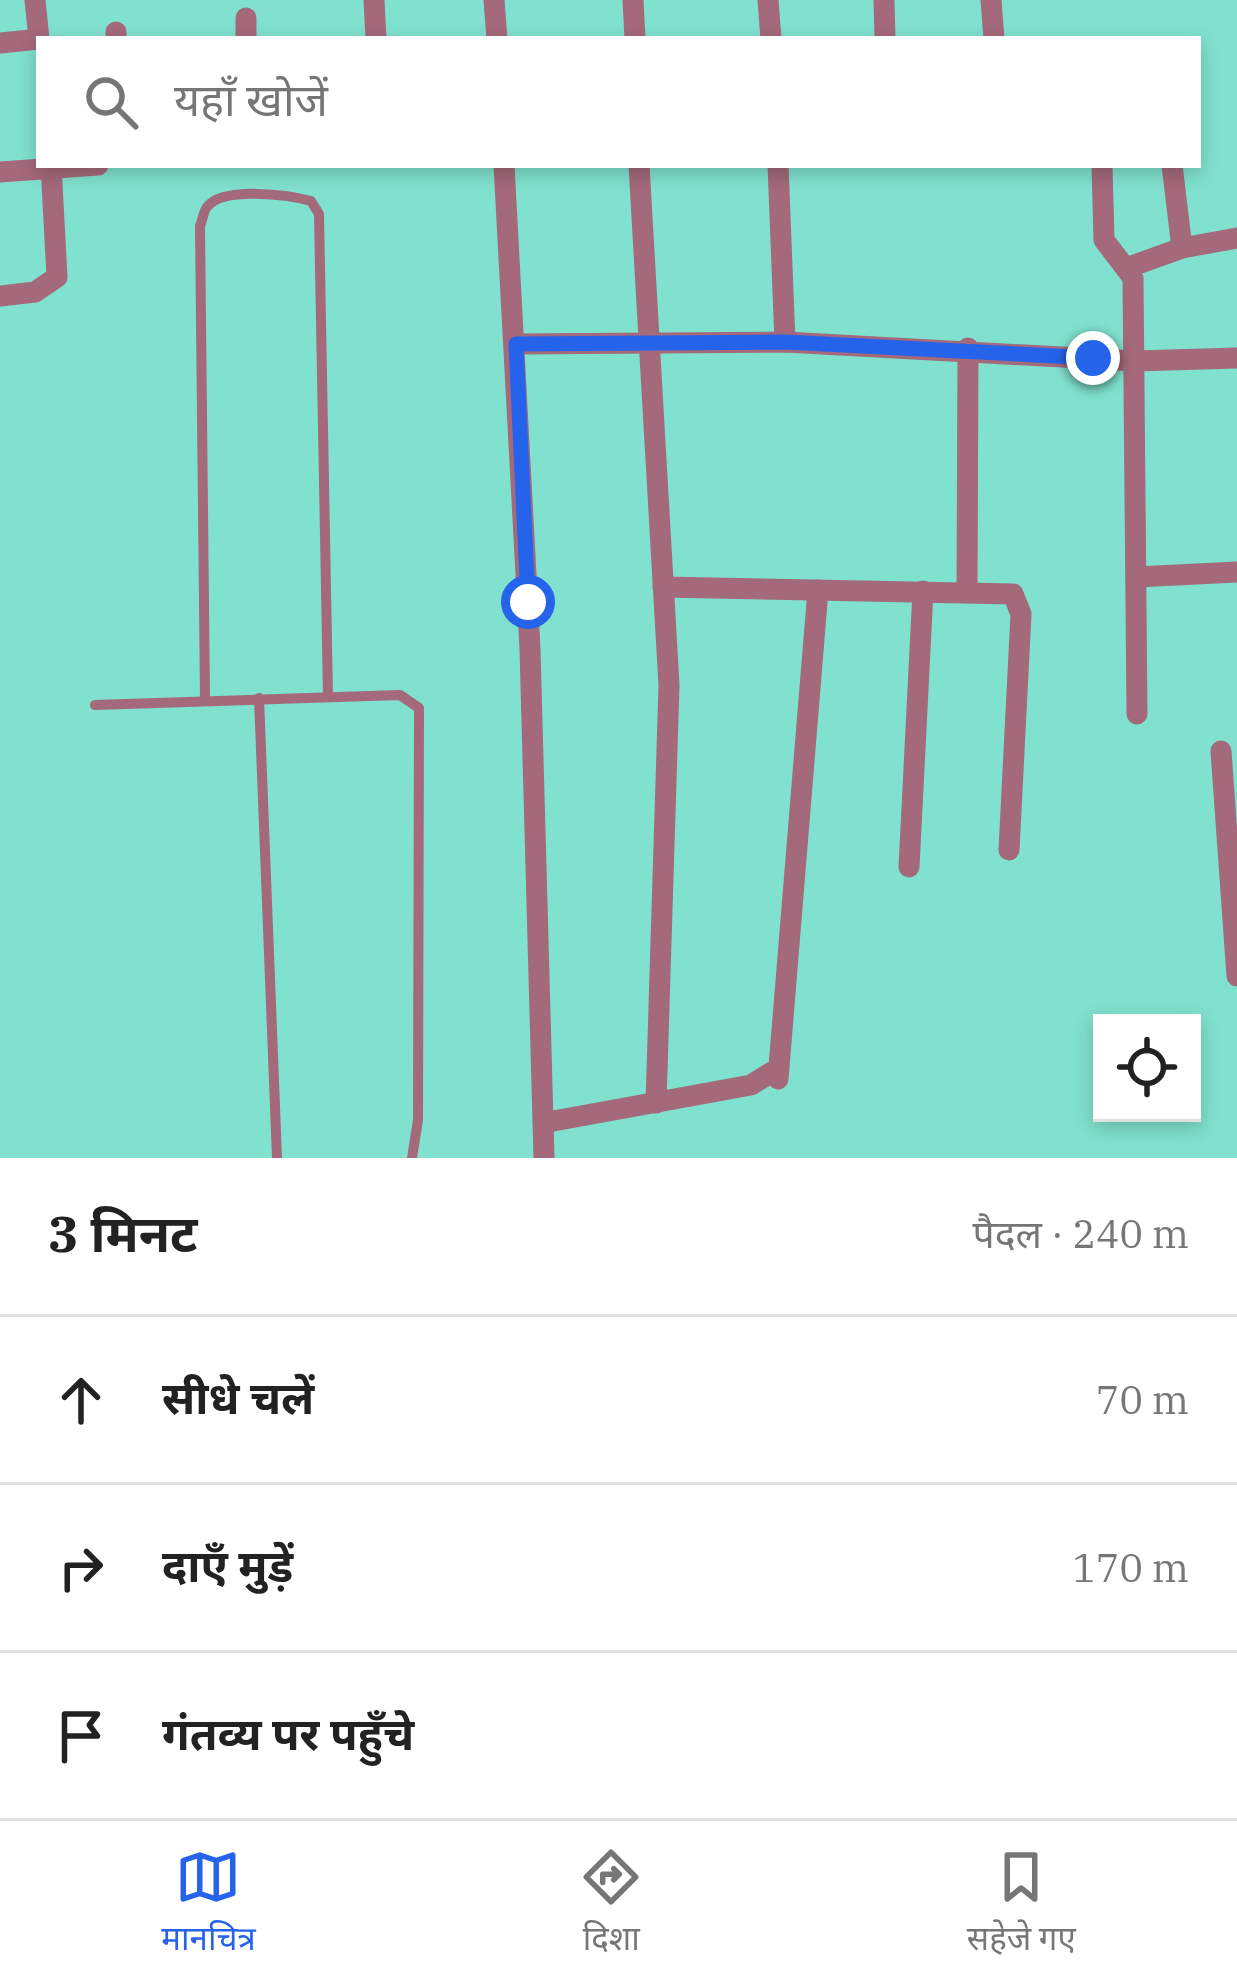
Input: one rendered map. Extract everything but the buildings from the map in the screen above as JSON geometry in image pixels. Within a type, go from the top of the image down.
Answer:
[{"type":"street","points":[[35,0],[39,36]]},
{"type":"street","points":[[374,0],[376,36]]},
{"type":"street","points":[[494,0],[496,36]]},
{"type":"street","points":[[633,0],[634,36]]},
{"type":"street","points":[[768,0],[771,36]]},
{"type":"street","points":[[884,0],[885,36]]},
{"type":"street","points":[[992,0],[994,36]]},
{"type":"street","points":[[0,43],[36,39]]},
{"type":"street","points":[[0,172],[36,168]]},
{"type":"street","points":[[0,296],[35,292],[57,277],[51,168]]},
{"type":"street","points":[[504,168],[516,344],[544,1158]]},
{"type":"street","points":[[639,168],[670,745],[656,1103]]},
{"type":"street","points":[[778,168],[785,342]]},
{"type":"street","points":[[1102,168],[1104,241],[1108,251],[1130,267]]},
{"type":"street","points":[[1172,168],[1183,248]]},
{"type":"street","points":[[1130,267],[1183,248],[1237,238]]},
{"type":"street","points":[[1130,267],[1137,714]]},
{"type":"street","points":[[516,344],[785,342],[968,348],[1135,361],[1237,358]]},
{"type":"street","points":[[967,592],[968,348]]},
{"type":"street","points":[[1136,577],[1237,572]]},
{"type":"street","points":[[663,587],[1005,592],[1020,602],[1010,850]]},
{"type":"street","points":[[548,1122],[751,1085],[772,1072],[778,1079],[818,590]]},
{"type":"street","points":[[909,866],[923,591]]},
{"type":"street","points":[[1221,751],[1232,812],[1237,976]]},
{"type":"lane","points":[[205,700],[200,226],[207,207],[222,197],[296,196],[311,201],[319,214],[328,696]]},
{"type":"lane","points":[[95,705],[400,695],[418,707],[418,1120],[412,1158]]},
{"type":"lane","points":[[259,698],[277,1158]]},
{"type":"route","points":[[528,602],[516,344],[785,342],[1093,358]]}]
